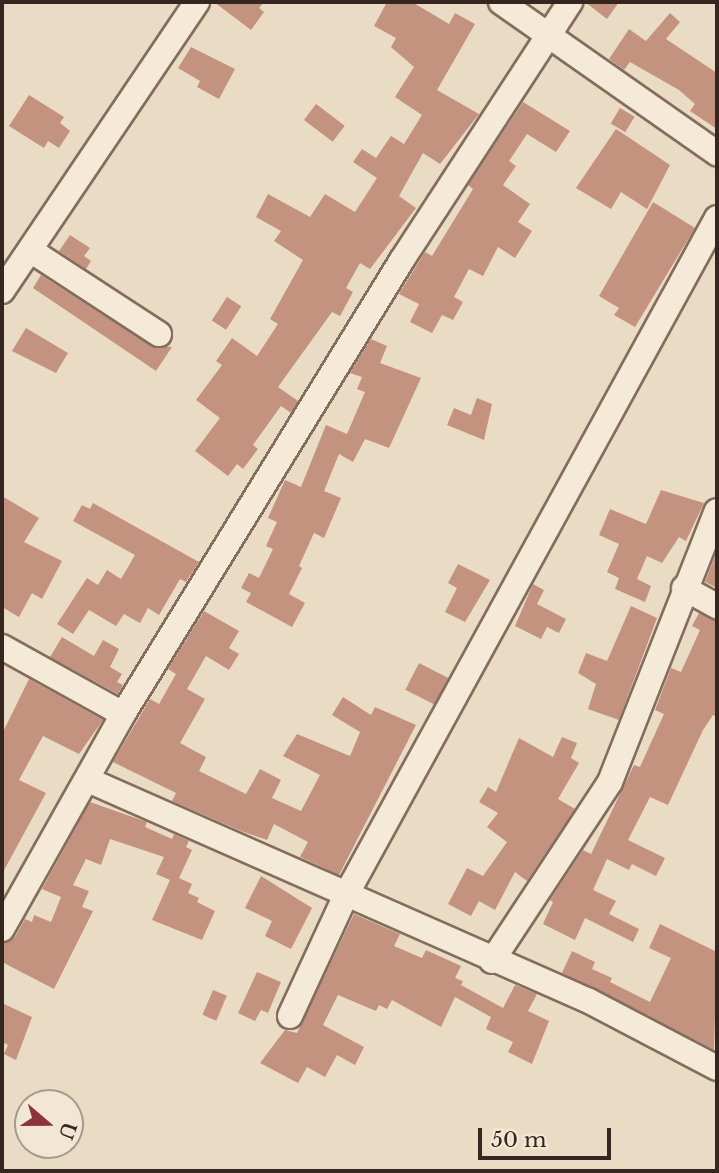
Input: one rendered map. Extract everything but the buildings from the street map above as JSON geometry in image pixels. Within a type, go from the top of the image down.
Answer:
[{"type":"street","points":[[2,291],[197,2]]},
{"type":"street","points":[[501,2],[717,153]]},
{"type":"street","points":[[2,929],[123,714],[402,260],[570,2]]},
{"type":"street","points":[[290,1016],[346,895],[717,218]]},
{"type":"street","points":[[30,250],[159,334]]},
{"type":"street","points":[[492,961],[610,782],[639,717],[684,588],[717,511]]},
{"type":"street","points":[[684,588],[717,606]]},
{"type":"street","points":[[2,647],[123,714]]},
{"type":"street","points":[[88,780],[492,961],[589,1001],[717,1068]]}]
